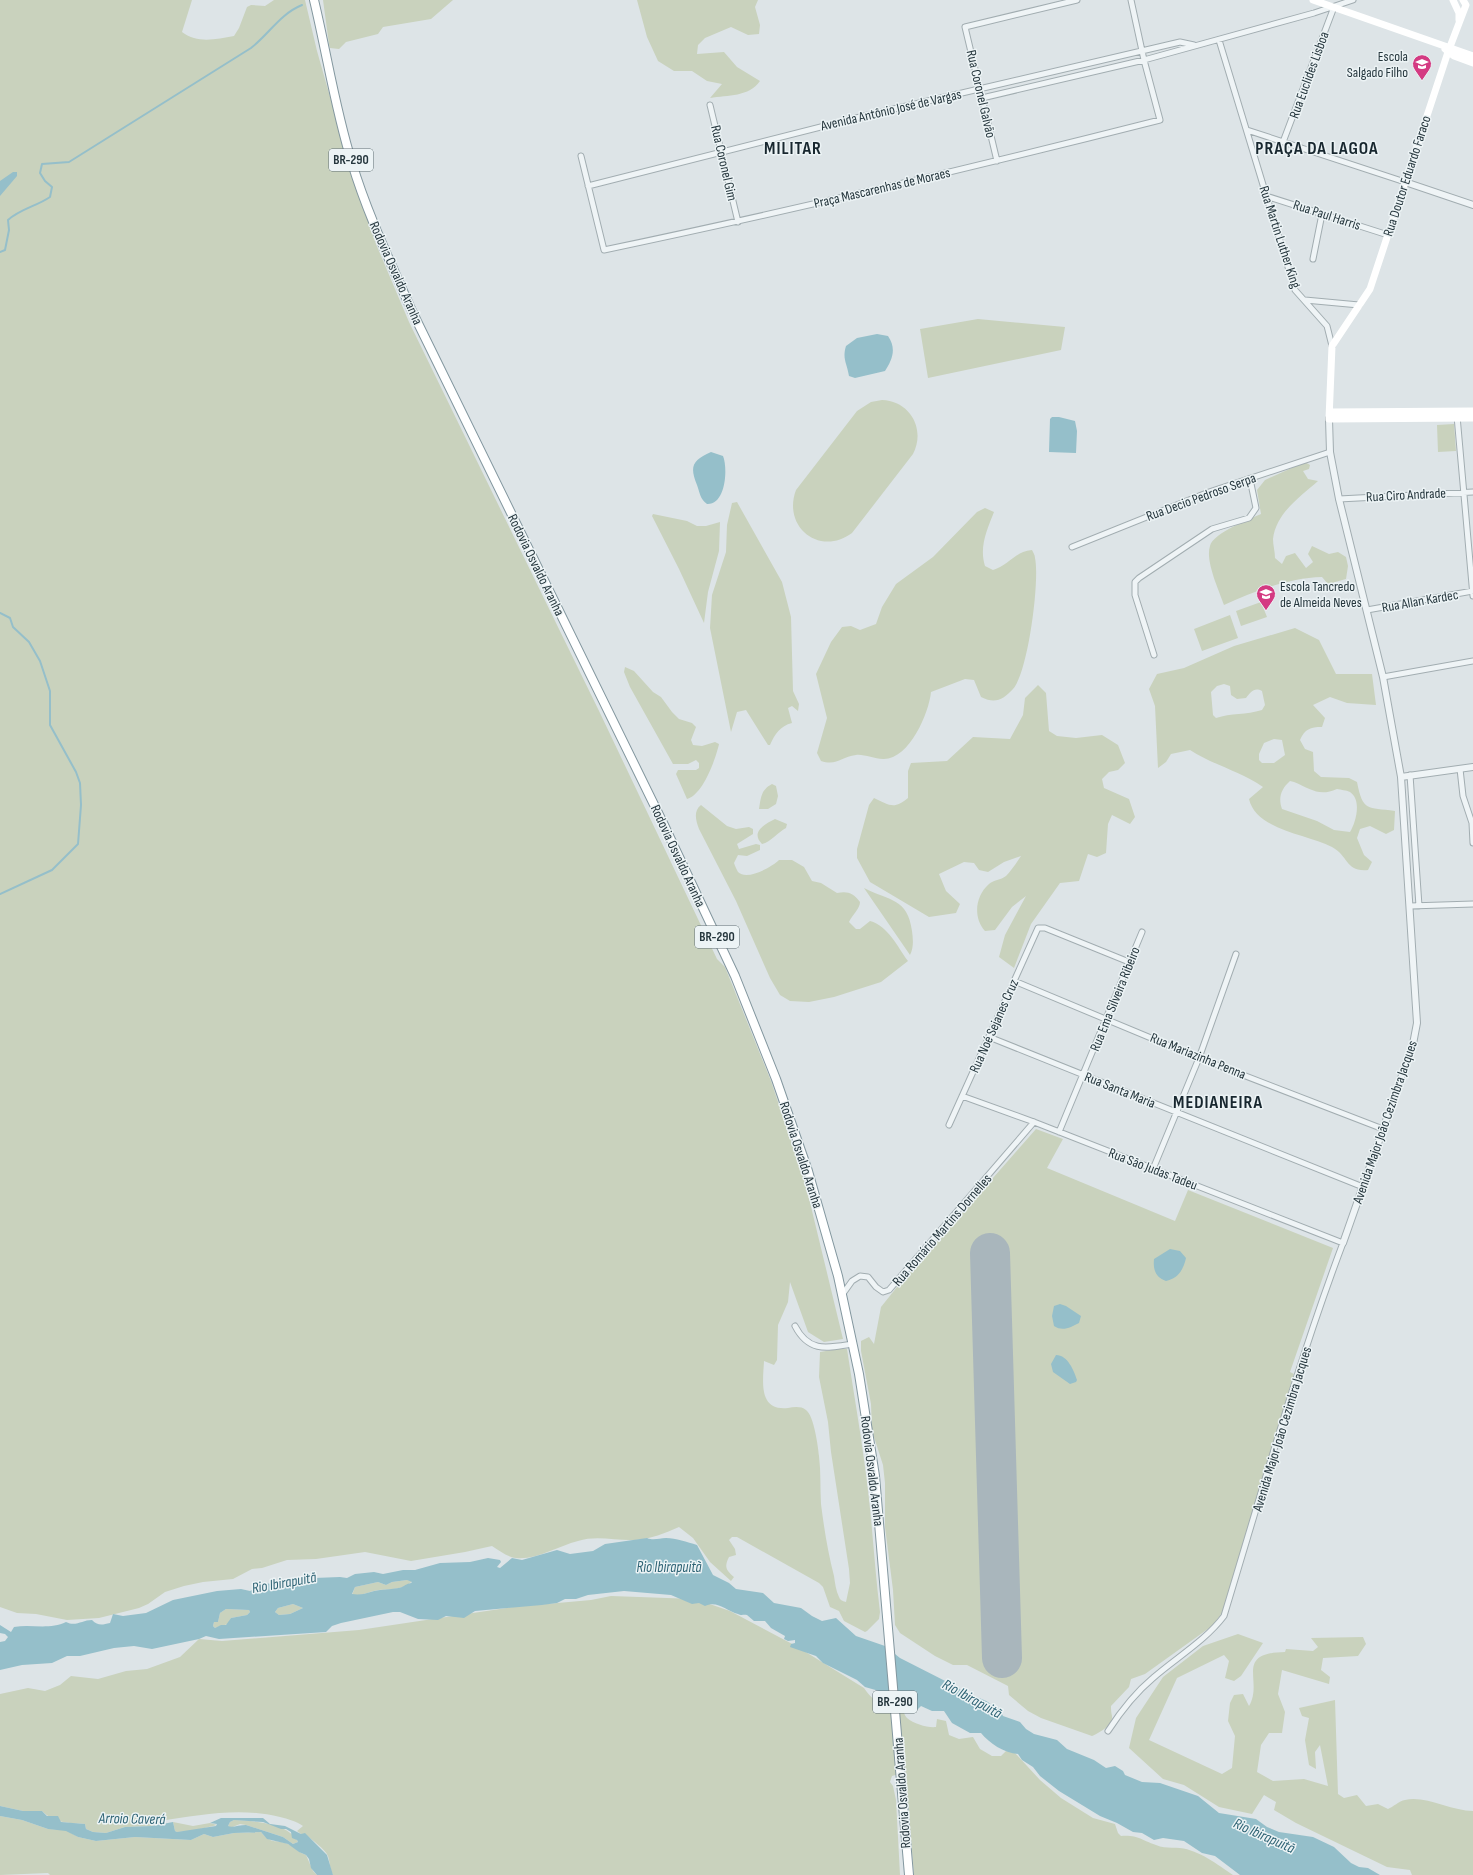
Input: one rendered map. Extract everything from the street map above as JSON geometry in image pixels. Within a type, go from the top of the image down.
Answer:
[{"type":"highway","name":"Rodovia Osvaldo Aranha","points":[[314,0],[333,96],[350,156],[380,237],[411,309],[664,825],[735,976],[776,1079],[808,1171],[833,1256],[860,1374],[875,1476],[909,1875]]},
{"type":"main road","points":[[1312,0],[1473,56]]},
{"type":"main road","points":[[1453,0],[1459,13],[1458,24]]},
{"type":"main road","name":"Rua Doutor Eduardo Faraco","points":[[1332,346],[1370,289],[1447,48],[1458,24],[1465,2]]},
{"type":"main road","points":[[1447,48],[1473,63]]},
{"type":"main road","name":"Rua Martin Luther King","points":[[1329,415],[1332,346]]},
{"type":"main road","points":[[1457,415],[1473,411]]},
{"type":"main road","points":[[1329,415],[1457,415],[1473,418]]},
{"type":"street","name":"Rua Coronel Galvão","points":[[997,161],[965,27],[1077,0]]},
{"type":"street","points":[[1131,0],[1144,60]]},
{"type":"street","name":"Avenida Antônio José de Vargas","points":[[982,98],[1144,60],[1334,7],[1353,0]]},
{"type":"street","name":"Rua Euclides Lisboa","points":[[1284,142],[1334,7]]},
{"type":"street","name":"Rua Martin Luther King","points":[[1219,40],[1295,290],[1327,326],[1332,346]]},
{"type":"street","name":"Avenida Antônio José de Vargas","points":[[588,186],[868,115],[980,90],[1166,45],[1180,42],[1194,45]]},
{"type":"street","points":[[1166,45],[1168,53]]},
{"type":"street","name":"Praça Mascarenhas de Moraes","points":[[588,186],[604,250],[738,222],[997,161],[1160,120],[1144,60]]},
{"type":"street","points":[[1037,76],[1040,84]]},
{"type":"street","name":"Rua Coronel Gim","points":[[710,105],[738,222]]},
{"type":"street","points":[[1247,130],[1473,205]]},
{"type":"street","points":[[581,156],[588,186]]},
{"type":"street","name":"Rua Paul Harris","points":[[1266,196],[1388,235]]},
{"type":"street","points":[[1313,259],[1322,214]]},
{"type":"street","points":[[1305,300],[1359,305]]},
{"type":"street","name":"Rua Martin Luther King","points":[[1329,415],[1330,452]]},
{"type":"street","points":[[1457,415],[1473,596]]},
{"type":"street","name":"Rua Decio Pedroso Serpa","points":[[1072,547],[1209,492],[1330,452]]},
{"type":"street","name":"Avenida Major João Cezimbra Jacques","points":[[1108,1731],[1134,1695],[1152,1678],[1214,1630],[1224,1616],[1296,1383],[1330,1279],[1413,1044],[1417,1023],[1401,777],[1383,677],[1339,499],[1330,452]]},
{"type":"street","points":[[1154,655],[1135,595],[1135,582],[1212,529],[1249,518],[1256,508],[1250,479]]},
{"type":"street","name":"Rua Ciro Andrade","points":[[1339,499],[1473,492]]},
{"type":"street","name":"Rua Allan Kardec","points":[[1367,610],[1473,591]]},
{"type":"street","points":[[1383,677],[1473,661]]},
{"type":"street","points":[[1401,777],[1473,767]]},
{"type":"street","points":[[1460,769],[1463,796],[1472,823],[1473,843]]},
{"type":"street","points":[[1410,775],[1420,906]]},
{"type":"street","points":[[1410,906],[1473,904]]},
{"type":"street","name":"Rua Noé Sejanes Cruz","points":[[949,1125],[1038,928],[1045,928],[1129,962]]},
{"type":"street","name":"Rua Ema Silveira Ribeiro","points":[[1060,1132],[1142,932]]},
{"type":"street","points":[[1153,1169],[1199,1058],[1236,954]]},
{"type":"street","name":"Rua Mariazinha Penna","points":[[1014,981],[1199,1058],[1383,1129]]},
{"type":"street","name":"Rua Santa Maria","points":[[989,1037],[1363,1187]]},
{"type":"street","name":"Rua São Judas Tadeu","points":[[962,1096],[1060,1132],[1343,1243]]},
{"type":"street","name":"Rua Romário Martins Dornelles","points":[[842,1295],[852,1281],[860,1276],[868,1277],[876,1287],[883,1292],[889,1290],[1034,1122]]},
{"type":"street","points":[[795,1326],[801,1337],[812,1345],[826,1348],[853,1344]]},
{"type":"green space","points":[[0,0],[192,0],[182,32],[194,38],[207,40],[234,36],[239,28],[247,7],[251,5],[265,6],[274,0],[305,0],[317,51],[353,178],[376,244],[409,322],[600,713],[717,959],[725,967],[771,1081],[806,1186],[843,1339],[824,1342],[808,1332],[790,1282],[788,1302],[778,1325],[777,1360],[774,1365],[764,1361],[764,1394],[771,1405],[778,1408],[802,1408],[809,1413],[811,1418],[818,1451],[821,1504],[828,1549],[839,1598],[846,1602],[850,1583],[849,1569],[831,1452],[828,1422],[819,1377],[820,1352],[847,1349],[867,1485],[880,1612],[879,1619],[867,1631],[865,1632],[844,1621],[839,1611],[830,1607],[823,1587],[819,1583],[737,1537],[732,1537],[729,1540],[735,1549],[736,1555],[729,1557],[726,1566],[734,1577],[731,1581],[710,1562],[693,1538],[679,1527],[658,1535],[641,1539],[585,1539],[570,1543],[540,1555],[524,1558],[516,1558],[504,1554],[492,1546],[411,1561],[365,1552],[316,1559],[287,1560],[262,1568],[252,1569],[233,1579],[203,1582],[184,1586],[165,1592],[148,1604],[139,1608],[99,1618],[67,1620],[36,1614],[17,1613],[0,1607]]},
{"type":"green space","points":[[323,0],[453,0],[431,19],[383,27],[378,34],[346,42],[339,49],[330,48]]},
{"type":"green space","points":[[637,0],[758,0],[755,7],[760,25],[759,34],[748,35],[731,27],[705,38],[698,45],[697,54],[724,52],[737,67],[760,81],[744,93],[710,98],[722,84],[707,81],[692,71],[674,71],[658,61],[647,37]]},
{"type":"green space","points":[[978,319],[1065,327],[1061,350],[928,378],[920,329]]},
{"type":"green space","points":[[882,400],[900,405],[908,411],[913,418],[918,435],[917,445],[913,454],[852,533],[840,540],[828,542],[817,540],[807,534],[799,526],[794,516],[793,503],[796,490],[857,411],[871,402]]},
{"type":"green space","points":[[1454,424],[1456,451],[1438,452],[1437,425]]},
{"type":"green space","points":[[1305,462],[1310,465],[1309,469],[1303,471],[1308,479],[1318,481],[1290,506],[1279,521],[1273,539],[1275,558],[1282,564],[1286,556],[1295,553],[1306,568],[1313,562],[1308,554],[1312,546],[1329,554],[1338,552],[1346,557],[1348,566],[1346,579],[1328,584],[1322,577],[1297,580],[1260,590],[1224,605],[1213,576],[1209,559],[1210,546],[1218,536],[1225,531],[1261,514],[1257,490],[1265,480]]},
{"type":"green space","points":[[737,502],[782,582],[791,617],[793,691],[799,704],[798,711],[792,706],[788,708],[792,723],[784,726],[778,731],[770,745],[768,745],[746,710],[737,712],[731,732],[710,628],[712,595],[726,552],[727,525],[732,503]]},
{"type":"green space","points":[[985,508],[994,512],[986,532],[983,545],[983,559],[985,566],[993,570],[999,568],[1017,555],[1026,551],[1032,550],[1035,557],[1036,586],[1032,626],[1023,665],[1013,689],[1006,696],[998,700],[990,700],[981,697],[974,680],[965,679],[931,692],[922,723],[909,744],[901,752],[892,757],[883,759],[856,755],[835,762],[821,761],[817,753],[827,718],[816,674],[831,642],[842,627],[851,626],[860,630],[876,624],[882,607],[896,584],[933,557],[977,512]]},
{"type":"green space","points":[[653,514],[687,521],[697,526],[706,526],[720,522],[719,551],[708,592],[704,623],[652,516]]},
{"type":"green space","points":[[1261,602],[1267,617],[1241,626],[1236,611]]},
{"type":"green space","points":[[1230,615],[1238,638],[1202,651],[1194,629]]},
{"type":"green space","points":[[1295,628],[1319,640],[1336,674],[1372,674],[1376,705],[1347,703],[1330,697],[1313,705],[1325,718],[1322,727],[1308,729],[1300,740],[1305,749],[1313,752],[1314,771],[1321,777],[1349,778],[1357,782],[1362,799],[1368,806],[1372,808],[1395,811],[1394,830],[1386,834],[1370,826],[1360,829],[1357,838],[1364,855],[1372,862],[1368,870],[1355,869],[1342,855],[1332,847],[1322,842],[1284,830],[1261,818],[1249,799],[1263,787],[1254,781],[1190,750],[1171,754],[1166,762],[1158,768],[1155,706],[1149,689],[1157,674],[1184,668],[1234,646]],"holes":[[[1224,684],[1230,686],[1231,695],[1237,699],[1246,698],[1255,690],[1262,691],[1265,705],[1262,710],[1216,718],[1213,715],[1211,692],[1217,686]],[[1274,739],[1282,740],[1285,755],[1274,763],[1262,763],[1259,760],[1259,754],[1264,743]],[[1290,781],[1320,792],[1337,789],[1350,792],[1354,796],[1357,806],[1356,817],[1350,832],[1334,830],[1317,821],[1282,809],[1280,797],[1282,790]]]},
{"type":"green space","points":[[625,667],[634,671],[653,692],[661,697],[679,719],[692,723],[696,727],[691,740],[693,745],[702,746],[715,742],[719,744],[712,766],[703,784],[693,796],[687,799],[676,774],[678,770],[696,770],[699,768],[699,763],[696,760],[688,764],[673,764],[630,687],[624,672]]},
{"type":"green space","points":[[1038,685],[1046,693],[1049,731],[1057,736],[1076,738],[1102,735],[1118,745],[1125,763],[1118,770],[1109,772],[1102,779],[1104,788],[1129,799],[1135,817],[1130,824],[1112,815],[1108,824],[1106,853],[1097,857],[1088,854],[1079,881],[1060,883],[1031,924],[1014,968],[999,957],[1005,935],[1026,896],[1012,907],[995,930],[985,931],[981,926],[977,914],[977,907],[978,901],[984,889],[991,883],[1006,876],[1021,856],[1004,862],[988,872],[979,870],[974,863],[964,862],[939,874],[946,891],[960,904],[956,913],[929,917],[870,882],[857,858],[857,849],[869,805],[874,798],[884,803],[895,805],[908,798],[908,771],[911,763],[947,761],[973,737],[1010,739],[1023,715],[1025,698]]},
{"type":"green space","points":[[772,784],[776,786],[778,796],[776,804],[768,809],[759,809],[761,797],[764,791]]},
{"type":"green space","points":[[701,805],[727,826],[736,829],[749,827],[753,829],[753,834],[737,844],[739,849],[756,844],[760,845],[760,850],[747,856],[738,855],[734,863],[738,872],[747,875],[753,874],[771,866],[779,860],[792,860],[804,867],[812,881],[821,883],[837,893],[850,893],[855,897],[860,902],[860,905],[849,922],[856,929],[860,929],[870,921],[882,927],[892,937],[908,961],[881,982],[834,997],[809,1002],[790,1001],[780,995],[770,978],[736,901],[699,829],[696,813],[698,807]]},
{"type":"green space","points":[[775,819],[787,824],[786,828],[762,844],[759,840],[758,832],[763,826]]},
{"type":"green space","points":[[864,888],[902,906],[910,920],[913,937],[913,946],[910,955]]},
{"type":"green space","points":[[1036,1129],[1063,1139],[1047,1168],[1175,1221],[1188,1190],[1333,1248],[1290,1372],[1294,1374],[1222,1613],[1212,1626],[1145,1674],[1131,1679],[1129,1687],[1111,1706],[1112,1719],[1108,1725],[1102,1731],[1092,1736],[1041,1718],[1028,1711],[1009,1695],[1008,1686],[967,1665],[953,1665],[935,1656],[900,1633],[895,1625],[893,1590],[885,1527],[885,1483],[883,1465],[872,1431],[871,1404],[861,1351],[861,1341],[869,1337],[874,1344],[881,1307]]},
{"type":"green space","points":[[407,1580],[412,1581],[401,1588],[352,1595],[355,1587],[378,1582],[386,1585],[392,1582]]},
{"type":"green space","points":[[611,1596],[695,1599],[730,1611],[796,1646],[864,1688],[874,1699],[900,1708],[907,1718],[913,1722],[929,1727],[936,1727],[937,1719],[946,1721],[949,1735],[959,1739],[973,1737],[980,1749],[992,1756],[1001,1756],[1006,1751],[1015,1753],[1040,1780],[1061,1798],[1093,1818],[1115,1824],[1118,1833],[1121,1836],[1136,1837],[1162,1847],[1187,1849],[1208,1858],[1233,1875],[914,1875],[906,1778],[899,1774],[892,1776],[890,1782],[893,1786],[896,1800],[900,1875],[333,1875],[328,1856],[324,1850],[305,1834],[301,1834],[297,1831],[303,1826],[295,1821],[280,1817],[265,1814],[235,1812],[220,1813],[159,1821],[152,1826],[125,1827],[106,1833],[93,1832],[86,1829],[85,1824],[68,1823],[57,1820],[42,1811],[23,1811],[0,1806],[0,1694],[28,1688],[45,1691],[60,1685],[71,1676],[98,1679],[126,1671],[147,1669],[180,1657],[199,1639],[222,1641],[359,1630],[513,1607],[591,1600]]},
{"type":"green space","points":[[293,1604],[303,1608],[290,1614],[279,1615],[275,1612],[278,1608]]},
{"type":"green space","points":[[226,1609],[249,1610],[250,1612],[247,1615],[231,1618],[228,1624],[215,1628],[213,1626],[214,1622],[218,1622],[220,1613]]},
{"type":"green space","points":[[1238,1634],[1263,1643],[1241,1676],[1234,1681],[1225,1678],[1229,1661],[1224,1655],[1177,1678],[1149,1740],[1222,1774],[1232,1768],[1235,1736],[1228,1721],[1230,1703],[1234,1695],[1243,1694],[1249,1706],[1253,1697],[1253,1670],[1255,1663],[1260,1657],[1285,1652],[1286,1649],[1313,1651],[1318,1647],[1311,1638],[1363,1637],[1366,1644],[1358,1656],[1323,1658],[1321,1670],[1330,1677],[1329,1684],[1282,1670],[1278,1694],[1285,1712],[1282,1733],[1269,1733],[1261,1745],[1257,1772],[1273,1781],[1304,1779],[1328,1786],[1320,1745],[1315,1752],[1316,1769],[1309,1765],[1305,1740],[1309,1718],[1302,1716],[1299,1708],[1335,1700],[1338,1794],[1344,1798],[1357,1795],[1366,1806],[1378,1804],[1388,1809],[1403,1801],[1413,1799],[1430,1801],[1456,1809],[1473,1811],[1473,1875],[1412,1875],[1410,1870],[1387,1867],[1296,1823],[1274,1810],[1276,1802],[1264,1795],[1252,1814],[1219,1807],[1184,1785],[1163,1779],[1129,1748],[1136,1718],[1163,1677],[1203,1646]]},
{"type":"green space","points":[[0,1816],[22,1820],[48,1829],[66,1830],[78,1837],[96,1841],[135,1837],[191,1840],[204,1834],[213,1837],[234,1833],[261,1832],[268,1839],[290,1845],[306,1855],[313,1871],[317,1875],[50,1875],[48,1873],[0,1875]]},
{"type":"green space","points":[[234,1820],[261,1822],[279,1827],[287,1831],[298,1842],[293,1844],[283,1837],[246,1825],[240,1824],[230,1828],[228,1826],[230,1822]]},
{"type":"green space","points":[[173,1822],[193,1826],[210,1823],[217,1825],[192,1831],[177,1832],[175,1831]]},
{"type":"water","points":[[13,172],[17,172],[17,176],[0,196],[0,181]]},
{"type":"water","points":[[877,334],[888,336],[892,345],[893,350],[890,363],[885,371],[855,378],[849,376],[845,358],[846,346],[857,338]]},
{"type":"water","points":[[1052,417],[1075,421],[1077,431],[1076,453],[1049,452],[1050,419]]},
{"type":"water","points":[[711,452],[723,456],[725,462],[725,477],[722,492],[718,499],[713,503],[707,504],[700,496],[693,473],[693,468],[694,464],[700,458]]},
{"type":"water","points":[[1170,1249],[1180,1251],[1186,1258],[1183,1267],[1177,1276],[1166,1281],[1157,1275],[1154,1266],[1154,1259]]},
{"type":"water","points":[[1060,1304],[1066,1306],[1081,1316],[1079,1323],[1064,1329],[1054,1326],[1052,1316],[1054,1306]]},
{"type":"water","points":[[1056,1355],[1064,1358],[1070,1364],[1077,1380],[1076,1382],[1070,1384],[1053,1372],[1051,1364]]},
{"type":"water","name":"Rio Ibirapuitã","points":[[647,1538],[666,1538],[678,1539],[697,1545],[713,1575],[729,1583],[736,1589],[763,1593],[774,1603],[801,1608],[822,1621],[836,1618],[856,1636],[885,1646],[900,1658],[999,1708],[1003,1716],[1020,1722],[1026,1729],[1034,1734],[1057,1740],[1067,1749],[1094,1760],[1106,1768],[1115,1766],[1123,1771],[1125,1775],[1142,1782],[1160,1783],[1198,1796],[1219,1813],[1256,1819],[1267,1827],[1279,1832],[1313,1837],[1334,1847],[1351,1863],[1359,1867],[1368,1868],[1380,1875],[1240,1875],[1215,1856],[1202,1853],[1184,1841],[1163,1838],[1154,1840],[1142,1833],[1133,1832],[1100,1816],[1059,1791],[1040,1776],[1033,1767],[1022,1760],[1018,1754],[1007,1752],[997,1747],[981,1733],[970,1733],[952,1723],[944,1711],[932,1711],[921,1706],[916,1711],[912,1712],[879,1691],[865,1687],[857,1680],[823,1663],[816,1656],[790,1647],[791,1644],[795,1643],[795,1640],[788,1641],[784,1639],[785,1636],[771,1628],[765,1621],[754,1621],[747,1615],[739,1615],[714,1604],[705,1606],[699,1603],[692,1604],[671,1595],[624,1591],[588,1595],[576,1599],[565,1599],[557,1603],[475,1611],[464,1618],[446,1616],[438,1620],[418,1619],[400,1612],[393,1612],[341,1623],[332,1626],[326,1632],[219,1639],[206,1636],[199,1639],[152,1649],[134,1646],[114,1648],[80,1656],[67,1656],[52,1663],[22,1665],[0,1670],[0,1642],[5,1641],[8,1637],[5,1634],[0,1633],[0,1625],[11,1632],[14,1627],[54,1626],[66,1622],[76,1624],[92,1620],[98,1624],[105,1624],[110,1623],[113,1614],[123,1616],[146,1613],[173,1600],[217,1591],[241,1589],[250,1591],[266,1583],[275,1585],[289,1581],[314,1578],[347,1578],[355,1574],[374,1572],[383,1574],[403,1570],[415,1570],[440,1563],[470,1562],[488,1558],[500,1560],[501,1562],[497,1567],[500,1568],[512,1558],[522,1560],[557,1550],[570,1554],[593,1551],[605,1544]],"holes":[[[407,1580],[412,1582],[400,1588],[352,1594],[355,1587],[378,1582],[386,1585],[392,1582]],[[293,1604],[303,1608],[290,1614],[279,1615],[275,1612],[278,1608]],[[226,1609],[249,1610],[250,1612],[247,1615],[231,1618],[226,1625],[221,1625],[215,1628],[213,1626],[214,1622],[218,1622],[220,1613]]]},
{"type":"water","points":[[0,1806],[23,1811],[42,1811],[47,1816],[58,1816],[61,1822],[85,1824],[86,1829],[93,1832],[106,1833],[125,1827],[152,1826],[173,1822],[175,1831],[177,1832],[216,1826],[217,1824],[210,1823],[221,1818],[263,1818],[270,1824],[285,1826],[301,1834],[305,1833],[327,1855],[333,1875],[317,1875],[311,1868],[309,1859],[306,1855],[288,1844],[267,1839],[261,1832],[234,1833],[213,1837],[204,1834],[191,1840],[135,1837],[96,1841],[78,1837],[66,1831],[48,1829],[22,1820],[0,1816]],"holes":[[[234,1820],[263,1822],[281,1829],[286,1829],[291,1832],[292,1838],[298,1842],[293,1844],[283,1837],[246,1825],[232,1827],[228,1826],[230,1822]]]},
{"type":"waterway","points":[[0,252],[5,250],[9,230],[8,220],[18,213],[50,197],[52,187],[45,181],[40,173],[42,164],[69,162],[251,48],[281,19],[302,5]]},
{"type":"waterway","points":[[0,613],[10,618],[13,627],[29,642],[40,661],[50,691],[50,725],[76,772],[80,783],[81,805],[78,844],[52,870],[0,894]]},
{"type":"runway","points":[[990,1253],[1002,1658]]},
{"type":"place","name":"Escola Salgado Filho","points":[[1422,81]]},
{"type":"place","name":"Escola Tancredo de Almeida Neves","points":[[1266,611]]},
{"type":"district","name":"MILITAR","points":[[793,148]]},
{"type":"district","name":"PRAÇA DA LAGOA","points":[[1317,148]]},
{"type":"district","name":"MEDIANEIRA","points":[[1218,1102]]},
{"type":"water label","name":"Arroio Caverá","points":[[132,1819]]}]
